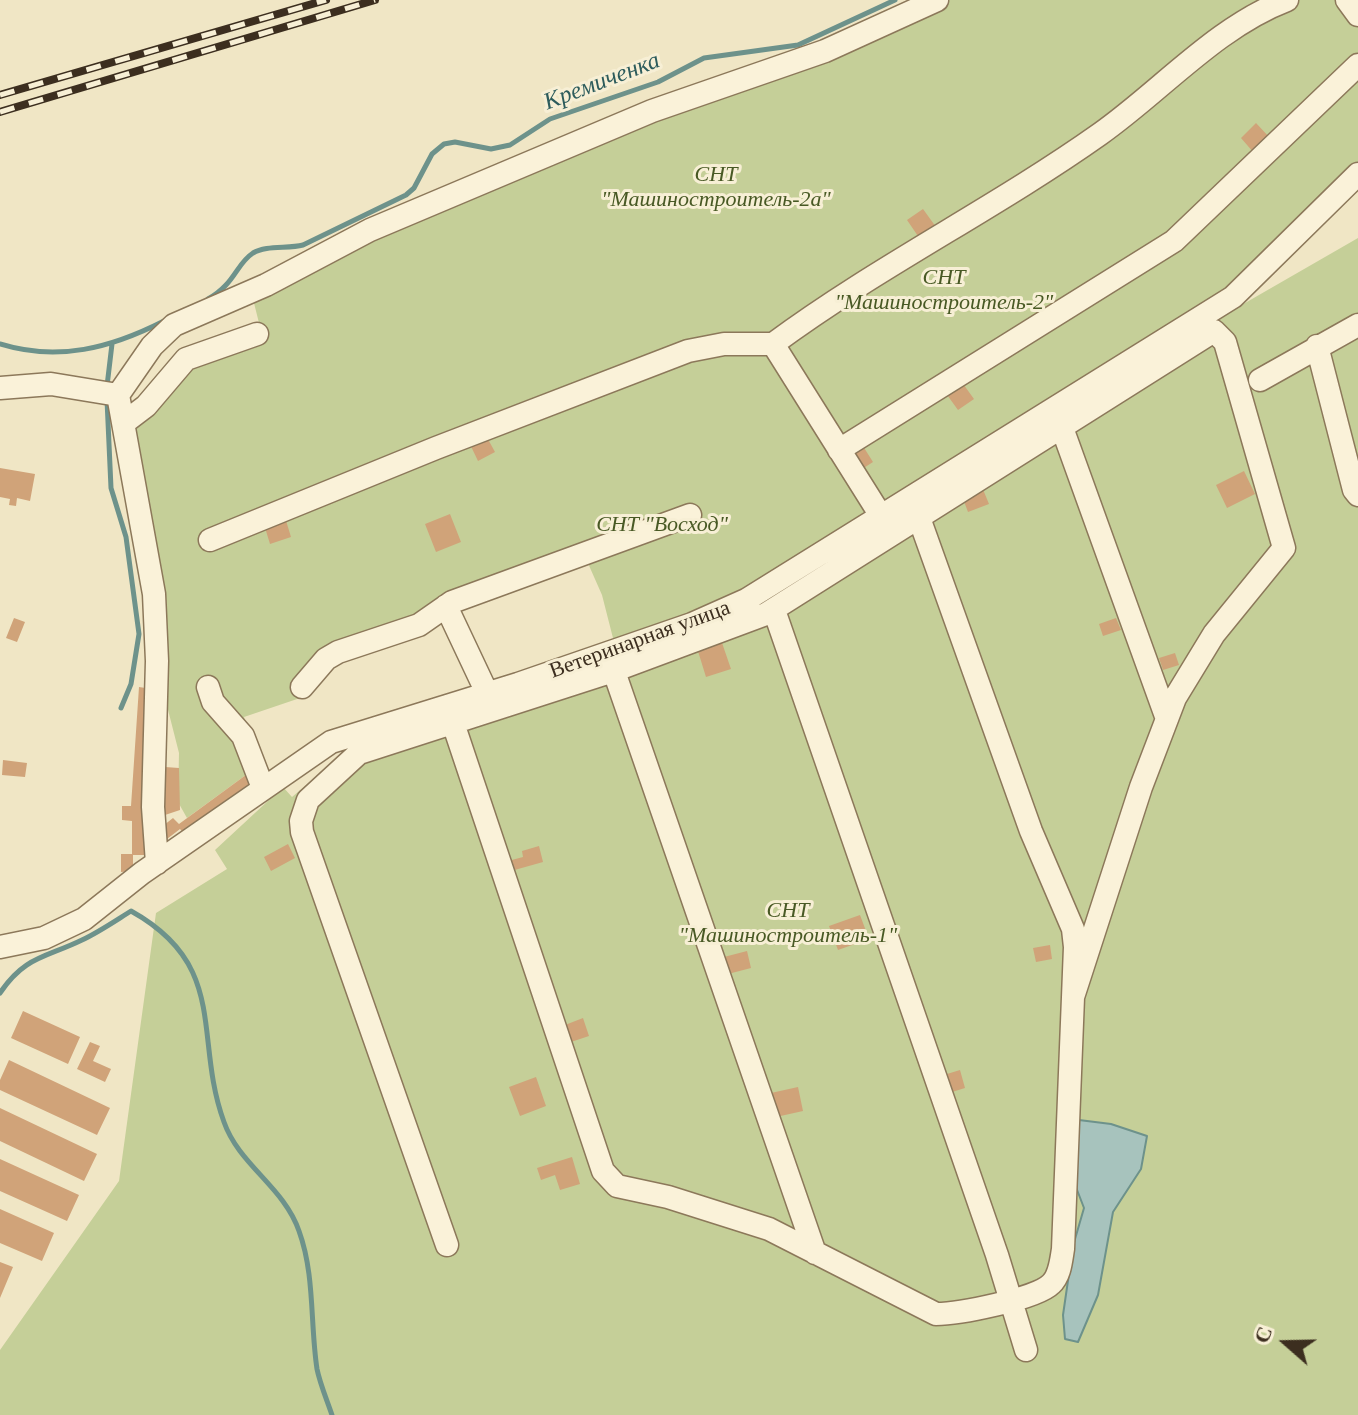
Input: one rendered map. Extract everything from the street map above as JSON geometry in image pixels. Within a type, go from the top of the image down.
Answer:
[{"type":"street","points":[[157,863],[153,807],[157,631],[149,560],[118,395],[152,346],[174,325],[266,285],[370,230],[652,111],[825,51],[937,0]]},
{"type":"street","points":[[210,540],[436,448],[688,351],[724,344],[773,344],[835,300],[1082,146],[1214,44],[1261,11],[1287,0]]},
{"type":"street","points":[[1347,0],[1358,15]]},
{"type":"street","points":[[839,450],[1174,241],[1358,65]]},
{"type":"street","name":"Ветеринарная улица","points":[[0,947],[44,938],[73,925],[331,742],[487,693],[610,662],[722,613],[1233,297],[1358,174]]},
{"type":"street","points":[[1260,380],[1358,325]]},
{"type":"street","points":[[447,1245],[307,847],[301,821],[308,800],[349,759],[453,723],[610,662],[774,610],[1208,332],[1220,334],[1225,342],[1284,548],[1214,634],[1175,698],[1073,997]]},
{"type":"street","points":[[125,422],[146,406],[186,359],[257,334]]},
{"type":"street","points":[[773,344],[881,516]]},
{"type":"street","points":[[1317,346],[1354,490],[1358,495]]},
{"type":"street","points":[[0,388],[51,384],[118,395]]},
{"type":"street","points":[[1061,425],[1167,719]]},
{"type":"street","points":[[302,687],[326,659],[338,652],[419,625],[446,606],[690,515]]},
{"type":"street","points":[[453,723],[603,1171],[617,1186],[668,1197],[769,1229],[936,1314],[964,1311],[1050,1286],[1060,1265],[1075,947],[1069,914],[1031,831],[918,515]]},
{"type":"street","points":[[446,606],[487,693]]},
{"type":"street","points":[[774,610],[1026,1350]]},
{"type":"street","points":[[610,662],[815,1253]]},
{"type":"street","points":[[208,687],[213,702],[243,736],[263,788]]},
{"type":"green space","name":"СНТ \"Машиностроитель-2\"","points":[[950,0],[1358,0],[1358,165],[1246,275],[724,603],[614,642],[602,595],[587,561],[345,655],[303,697],[244,717],[257,761],[250,772],[187,818],[178,802],[179,753],[163,690],[165,616],[161,566],[155,558],[131,427],[184,366],[261,331],[253,299],[327,258],[586,149],[925,14]]},
{"type":"green space","name":"СНТ \"Машиностроитель-1\"","points":[[1358,238],[1358,1415],[0,1415],[0,1350],[119,1181],[156,913],[227,869],[215,850],[283,787],[292,797],[349,749],[764,609],[1219,318]]},
{"type":"water","points":[[1079,1120],[1111,1124],[1147,1136],[1141,1169],[1113,1212],[1098,1295],[1078,1342],[1065,1339],[1063,1315],[1073,1246],[1084,1208],[1074,1182]]},
{"type":"building","points":[[1256,123],[1270,138],[1254,153],[1241,138]]},
{"type":"building","points":[[923,209],[936,227],[920,239],[907,220]]},
{"type":"building","points":[[961,381],[974,399],[958,410],[945,392]]},
{"type":"building","points":[[484,432],[495,452],[478,461],[468,440]]},
{"type":"building","points":[[861,443],[873,462],[859,471],[847,452]]},
{"type":"building","points":[[0,468],[35,474],[30,501],[17,498],[16,506],[9,505],[10,499],[0,497]]},
{"type":"building","points":[[1244,471],[1255,494],[1227,508],[1216,485]]},
{"type":"building","points":[[982,487],[989,504],[968,512],[962,496]]},
{"type":"building","points":[[284,514],[291,537],[270,544],[263,521]]},
{"type":"building","points":[[450,514],[461,542],[436,552],[425,524]]},
{"type":"building","points":[[14,618],[25,622],[17,642],[6,638]]},
{"type":"building","points":[[1116,618],[1121,630],[1103,636],[1099,624]]},
{"type":"building","points":[[721,640],[731,669],[706,677],[697,648]]},
{"type":"building","points":[[1175,653],[1179,665],[1163,670],[1159,658]]},
{"type":"building","points":[[139,687],[152,689],[147,855],[133,855],[133,871],[121,872],[121,854],[132,854],[132,821],[122,820],[122,806],[131,806]]},
{"type":"building","points":[[3,760],[27,763],[25,777],[2,775]]},
{"type":"building","points":[[165,767],[179,768],[180,810],[165,815]]},
{"type":"building","points":[[250,772],[257,784],[185,835],[180,829],[167,839],[159,829],[173,818],[179,824]]},
{"type":"building","points":[[288,844],[295,858],[271,871],[264,857]]},
{"type":"building","points":[[539,846],[543,862],[511,871],[508,861],[523,857],[522,851]]},
{"type":"building","points":[[860,915],[869,939],[838,950],[829,926]]},
{"type":"building","points":[[1050,945],[1052,959],[1036,962],[1033,948]]},
{"type":"building","points":[[747,951],[751,968],[728,974],[724,957]]},
{"type":"building","points":[[23,1011],[80,1037],[68,1064],[11,1038]]},
{"type":"building","points":[[583,1018],[589,1036],[571,1042],[565,1025]]},
{"type":"building","points":[[90,1042],[100,1046],[93,1061],[111,1069],[105,1082],[77,1069]]},
{"type":"building","points":[[9,1060],[110,1108],[97,1135],[0,1090],[0,1080]]},
{"type":"building","points":[[960,1070],[965,1088],[952,1092],[947,1074]]},
{"type":"building","points":[[536,1077],[546,1106],[520,1116],[509,1087]]},
{"type":"building","points":[[798,1087],[803,1111],[776,1117],[771,1093]]},
{"type":"building","points":[[0,1108],[97,1154],[84,1181],[0,1141]]},
{"type":"building","points":[[572,1157],[580,1184],[560,1190],[555,1175],[541,1180],[537,1168]]},
{"type":"building","points":[[0,1159],[79,1195],[67,1221],[0,1191]]},
{"type":"building","points":[[0,1209],[54,1233],[42,1261],[0,1243]]},
{"type":"building","points":[[0,1262],[13,1267],[0,1298]]},
{"type":"waterway","name":"Кремиченка","points":[[208,299],[230,281],[253,253],[303,245],[406,195],[414,188],[432,154],[444,144],[455,142],[491,149],[510,145],[550,119],[658,82],[704,58],[798,45],[895,0]]},
{"type":"waterway","name":"Кремиченка","points":[[0,344],[43,352],[63,352],[124,339],[164,321]]},
{"type":"waterway","points":[[107,386],[112,344]]},
{"type":"waterway","points":[[107,400],[111,488],[126,537],[139,634],[131,684],[121,708]]},
{"type":"waterway","points":[[0,993],[18,972],[36,959],[88,937],[131,911],[162,932],[183,955],[196,980],[203,1006],[215,1091],[224,1122],[240,1151],[283,1201],[299,1231],[308,1265],[317,1369],[332,1415]]},
{"type":"railway","points":[[0,95],[326,0]]},
{"type":"railway","points":[[0,112],[375,0]]},
{"type":"park label","name":"СНТ \"Машиностроитель-2а\"","points":[[716,188]]},
{"type":"park label","name":"СНТ \"Восход\"","points":[[662,525]]}]
